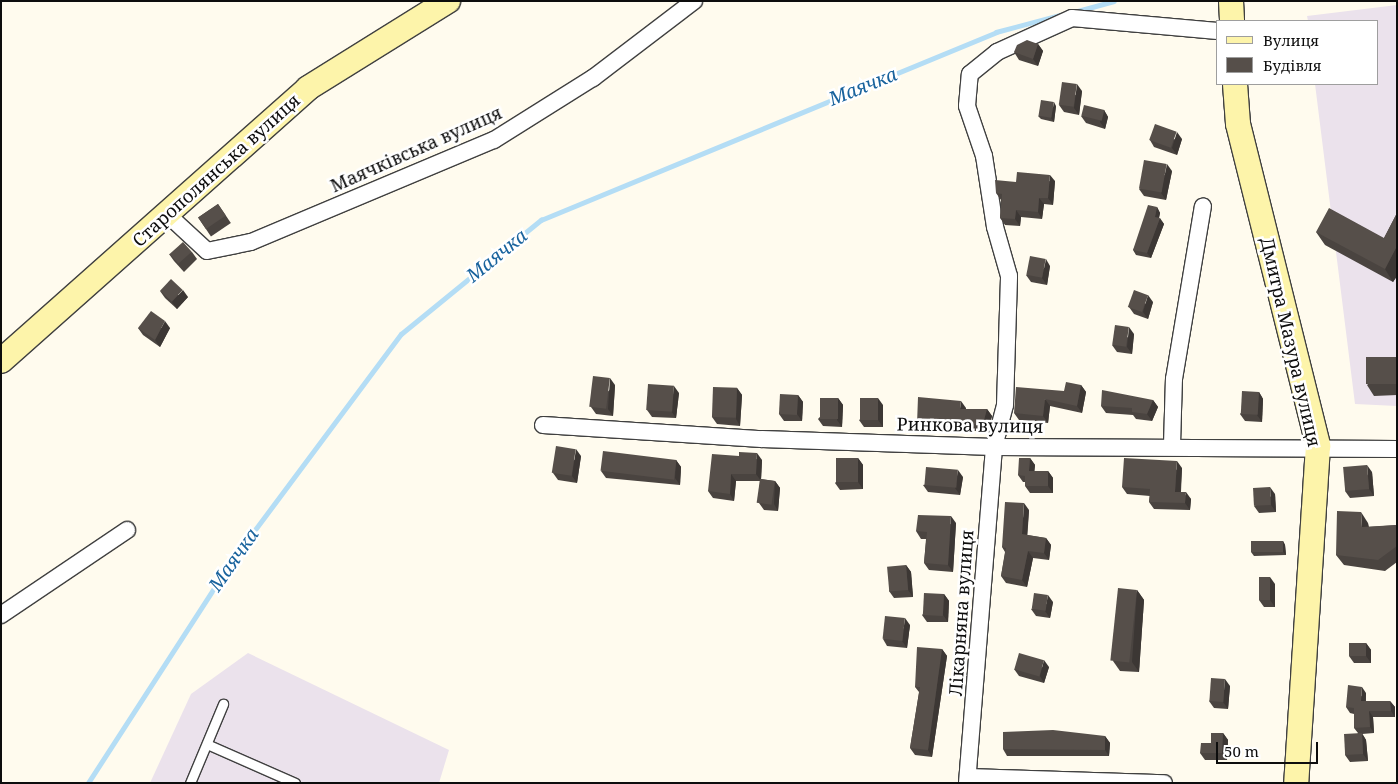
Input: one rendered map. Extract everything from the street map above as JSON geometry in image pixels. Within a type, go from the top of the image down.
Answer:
[{"type":"street","name":"Старополянська вулиця","points":[[1,361],[308,88],[448,1]]},
{"type":"street","name":"Маячківська вулиця","points":[[167,214],[207,251],[251,242],[494,140],[593,78],[694,1]]},
{"type":"street","name":"Лікарняна вулиця","points":[[967,780],[994,447],[1004,405],[1010,276],[995,228],[984,156],[967,106],[970,74],[997,52],[1072,18],[1228,18]]},
{"type":"street","name":"Дмитра Мазура вулиця","points":[[1235,85],[1238,124],[1318,446],[1296,783]]},
{"type":"street","points":[[1172,445],[1174,379],[1203,206]]},
{"type":"street","name":"Ринкова вулиця","points":[[543,425],[762,439],[994,447],[1172,445],[1318,446],[1397,449]]},
{"type":"street","points":[[1,615],[127,530]]},
{"type":"street","points":[[967,780],[1164,783]]},
{"type":"lane","points":[[190,783],[209,745],[224,704]]},
{"type":"lane","points":[[209,745],[295,783]]},
{"type":"shaded area","points":[[1397,5],[1397,406],[1355,404],[1315,85],[1378,85],[1378,20],[1308,20],[1307,16]]},
{"type":"shaded area","points":[[248,653],[449,750],[439,783],[150,783],[191,694]]},
{"type":"building","points":[[1027,40],[1038,44],[1033,59],[1014,52],[1017,45]]},
{"type":"building","points":[[1062,82],[1077,84],[1074,107],[1059,105]]},
{"type":"building","points":[[1041,100],[1054,102],[1051,118],[1038,116]]},
{"type":"building","points":[[1084,105],[1104,110],[1102,121],[1081,116]]},
{"type":"building","points":[[1155,124],[1177,132],[1171,148],[1149,140]]},
{"type":"building","points":[[1144,160],[1167,164],[1162,193],[1139,189]]},
{"type":"building","points":[[1017,172],[1050,175],[1048,198],[1039,198],[1038,212],[1016,210],[1015,219],[1000,218],[1002,194],[996,193],[995,180],[1016,182]]},
{"type":"building","points":[[218,204],[226,216],[206,229],[198,217]]},
{"type":"building","points":[[1148,205],[1157,207],[1155,217],[1160,218],[1147,253],[1133,250]]},
{"type":"building","points":[[1329,208],[1384,238],[1397,213],[1397,246],[1385,269],[1316,232]]},
{"type":"building","points":[[183,242],[192,252],[178,264],[170,254]]},
{"type":"building","points":[[1030,256],[1046,259],[1042,278],[1026,275]]},
{"type":"building","points":[[171,279],[183,290],[172,302],[160,291]]},
{"type":"building","points":[[1134,290],[1148,295],[1142,312],[1128,307]]},
{"type":"building","points":[[151,311],[165,321],[155,340],[138,328]]},
{"type":"building","points":[[1115,325],[1129,327],[1126,347],[1112,345]]},
{"type":"building","points":[[1366,357],[1397,357],[1397,384],[1366,384]]},
{"type":"building","points":[[593,376],[610,378],[606,409],[589,407]]},
{"type":"building","points":[[1066,382],[1081,385],[1077,406],[1045,399],[1043,416],[1014,413],[1016,387],[1064,391]]},
{"type":"building","points":[[648,384],[674,386],[672,412],[646,410]]},
{"type":"building","points":[[713,387],[737,388],[736,418],[712,417]]},
{"type":"building","points":[[1102,390],[1153,400],[1147,414],[1132,412],[1132,408],[1101,406]]},
{"type":"building","points":[[1242,391],[1259,392],[1258,415],[1241,414]]},
{"type":"building","points":[[780,394],[798,395],[797,415],[779,414]]},
{"type":"building","points":[[918,397],[961,401],[960,409],[987,409],[983,424],[917,424]]},
{"type":"building","points":[[820,398],[838,398],[838,419],[820,419]]},
{"type":"building","points":[[860,398],[878,398],[878,420],[860,420]]},
{"type":"building","points":[[556,446],[576,449],[572,476],[552,473]]},
{"type":"building","points":[[603,451],[676,460],[674,480],[601,471]]},
{"type":"building","points":[[739,452],[757,453],[756,474],[731,474],[730,494],[708,491],[712,454],[739,456]]},
{"type":"building","points":[[836,458],[858,458],[858,482],[836,482]]},
{"type":"building","points":[[1019,458],[1030,458],[1029,471],[1048,471],[1048,486],[1025,486],[1025,476],[1018,475]]},
{"type":"building","points":[[1124,458],[1177,461],[1175,492],[1186,492],[1185,503],[1149,502],[1150,489],[1122,487]]},
{"type":"building","points":[[1367,465],[1369,489],[1345,491],[1343,467]]},
{"type":"building","points":[[926,467],[958,470],[956,488],[924,485]]},
{"type":"building","points":[[760,479],[775,481],[772,505],[757,503]]},
{"type":"building","points":[[1270,487],[1271,505],[1254,506],[1253,488]]},
{"type":"building","points":[[1005,502],[1024,503],[1022,534],[1046,538],[1044,553],[1028,551],[1022,580],[1001,576],[1006,548],[1002,547]]},
{"type":"building","points":[[1337,511],[1361,512],[1362,527],[1397,525],[1397,546],[1378,560],[1336,555]]},
{"type":"building","points":[[918,515],[951,516],[948,565],[924,563],[927,532],[916,531]]},
{"type":"building","points":[[1251,541],[1283,541],[1283,552],[1251,552]]},
{"type":"building","points":[[906,565],[908,590],[889,592],[887,567]]},
{"type":"building","points":[[1259,577],[1270,577],[1270,600],[1259,600]]},
{"type":"building","points":[[1118,588],[1137,590],[1129,663],[1110,661]]},
{"type":"building","points":[[924,593],[944,594],[943,616],[923,615]]},
{"type":"building","points":[[1034,593],[1048,595],[1046,611],[1032,609]]},
{"type":"building","points":[[885,616],[905,618],[902,641],[883,639]]},
{"type":"building","points":[[1349,643],[1366,643],[1366,656],[1349,656]]},
{"type":"building","points":[[917,647],[942,649],[928,750],[910,748],[920,687],[915,687]]},
{"type":"building","points":[[1019,653],[1044,660],[1039,677],[1014,669]]},
{"type":"building","points":[[1211,678],[1225,679],[1223,702],[1209,701]]},
{"type":"building","points":[[1348,685],[1362,687],[1361,701],[1390,701],[1391,711],[1369,711],[1370,727],[1354,728],[1354,708],[1346,707]]},
{"type":"building","points":[[1053,730],[1105,736],[1105,750],[1003,749],[1003,732]]},
{"type":"building","points":[[1211,733],[1223,733],[1222,753],[1200,753],[1201,743],[1211,743]]},
{"type":"building","points":[[1362,733],[1363,754],[1345,755],[1344,734]]},
{"type":"waterway","name":"Маячка","points":[[1074,12],[1114,1]]},
{"type":"waterway","name":"Маячка","points":[[88,783],[231,562],[401,334],[541,220],[996,32],[1060,15]]}]
